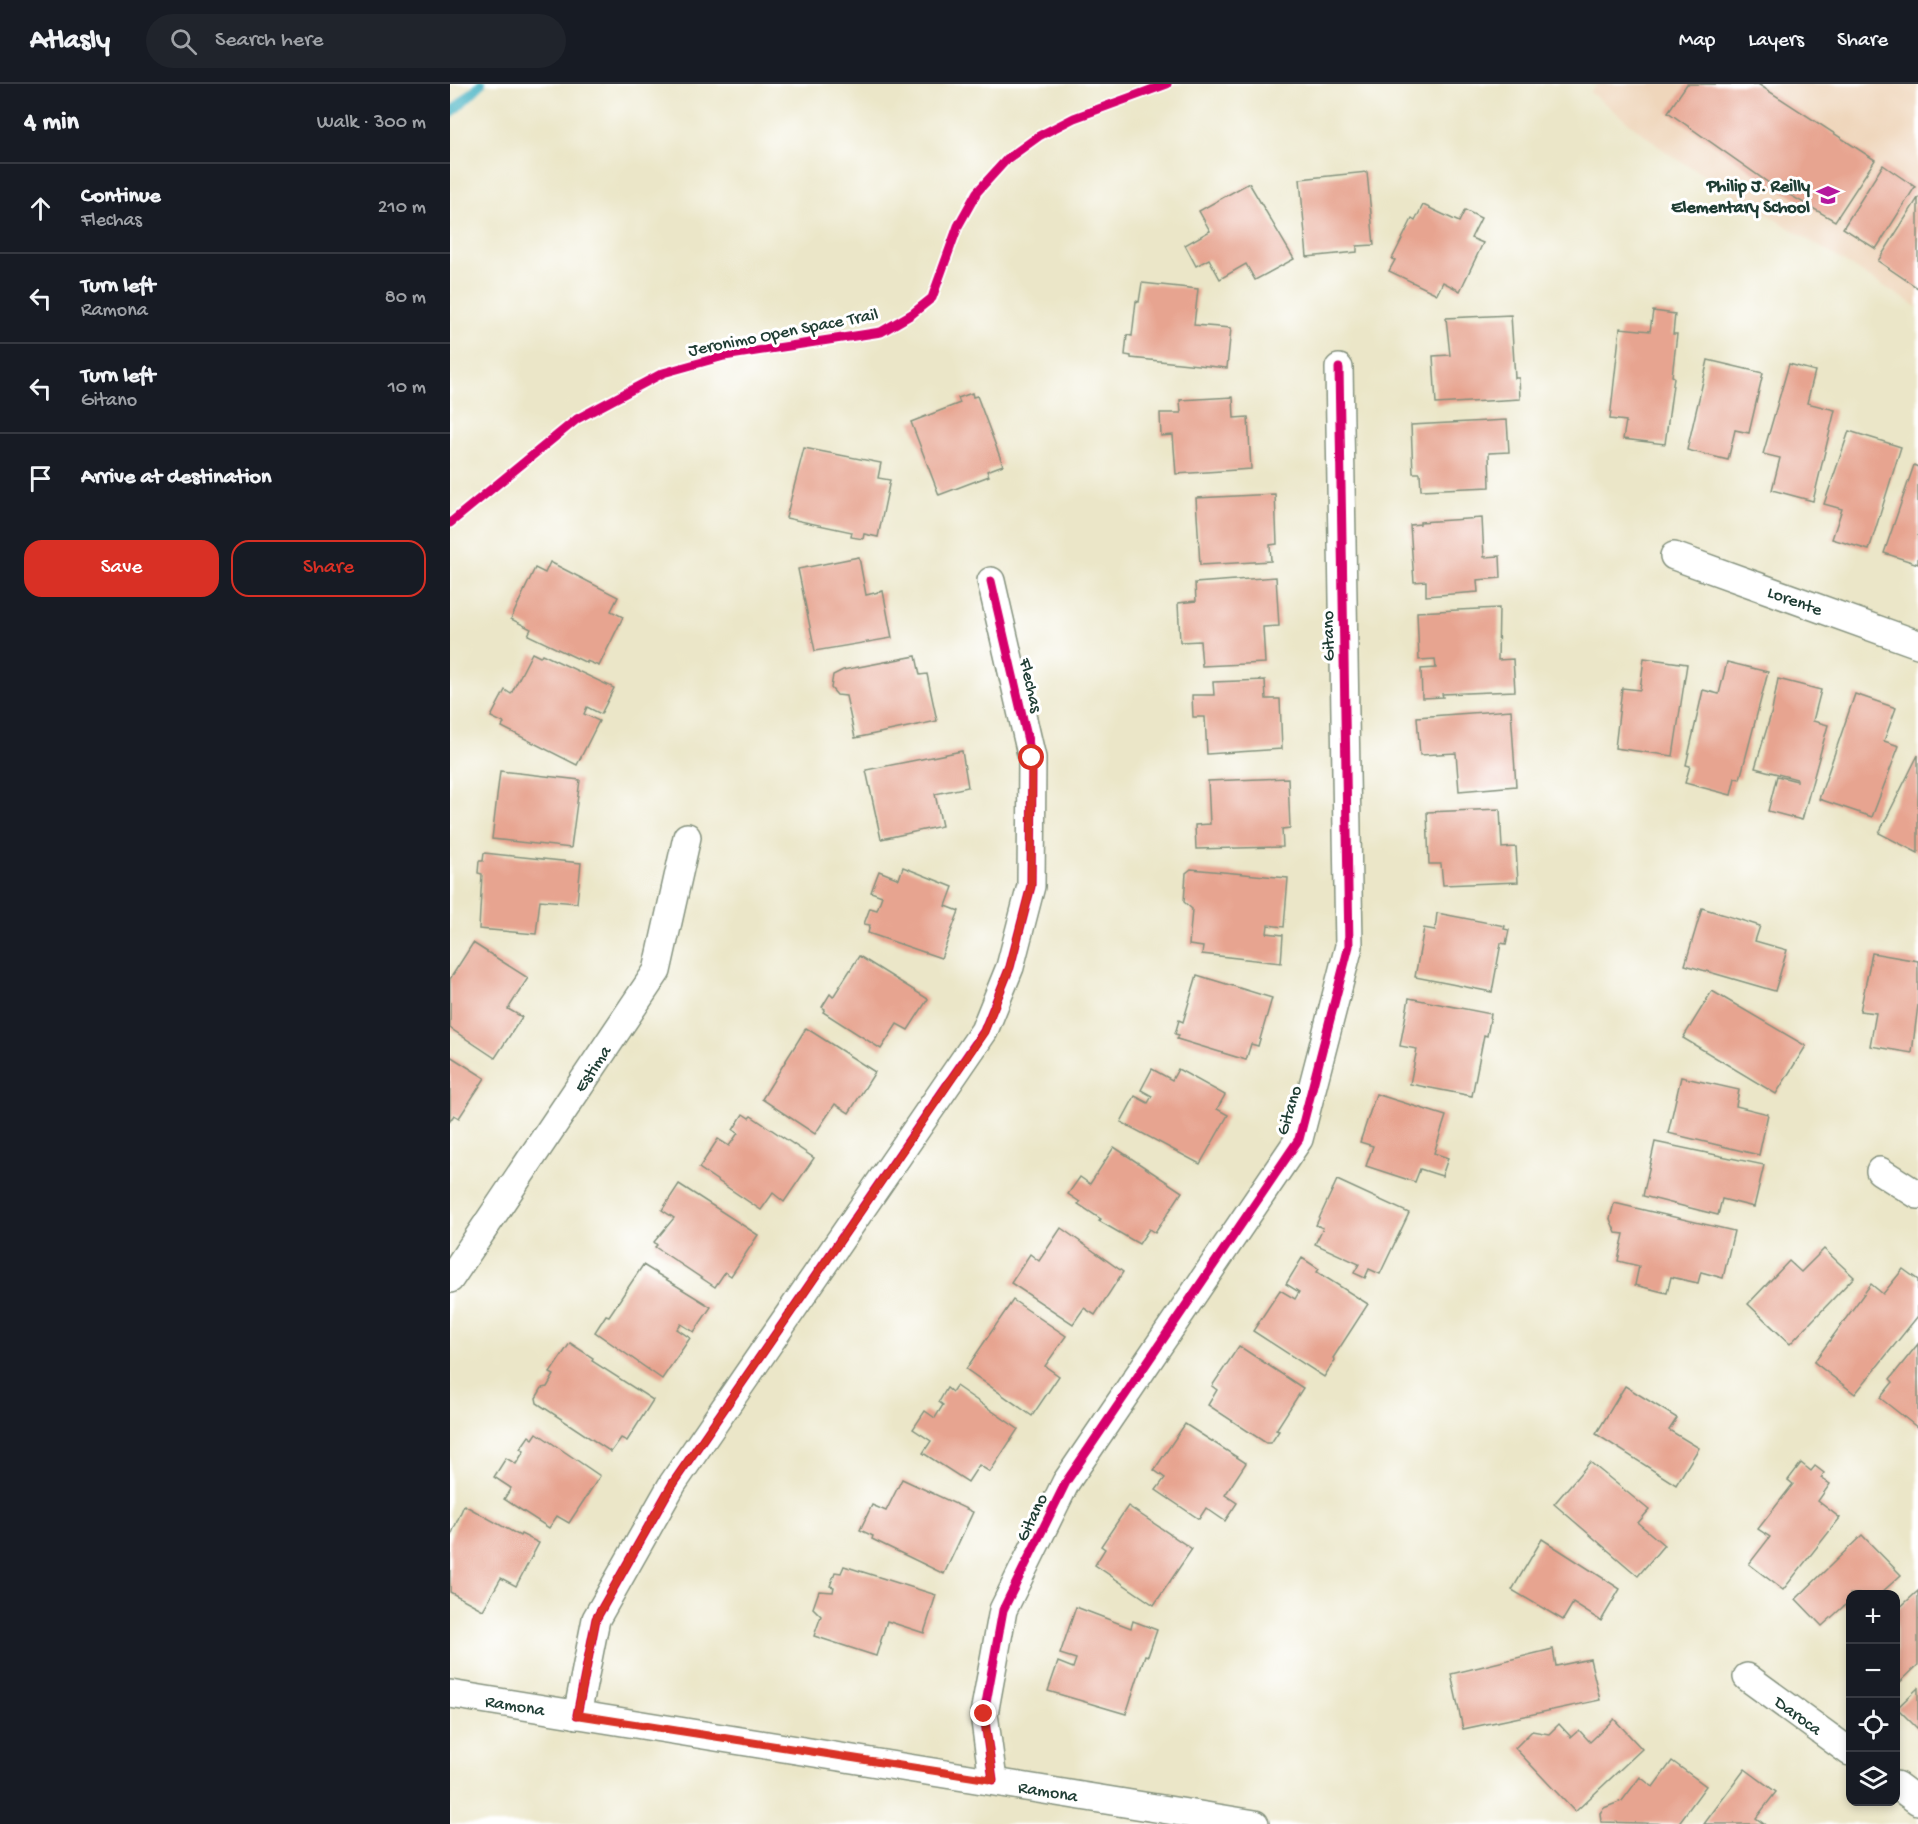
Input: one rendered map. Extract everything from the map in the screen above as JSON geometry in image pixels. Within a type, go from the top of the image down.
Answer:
[{"type":"street","name":"Gitano","points":[[993,1780],[984,1714],[1003,1610],[1066,1482],[1299,1139],[1349,946],[1339,368]]},
{"type":"street","name":"Lorente","points":[[1674,556],[1918,644]]},
{"type":"street","name":"Flechas","points":[[577,1715],[596,1619],[673,1483],[984,1032],[1010,967],[1031,886],[1032,758],[991,581]]},
{"type":"street","name":"Estima","points":[[450,1279],[657,971],[687,837]]},
{"type":"street","points":[[1880,1171],[1918,1195]]},
{"type":"street","name":"Daroca","points":[[1747,1677],[1846,1748]]},
{"type":"street","name":"Ramona","points":[[450,1694],[1255,1824]]},
{"type":"street","points":[[1900,1788],[1918,1801]]},
{"type":"shaded area","name":"Philip J. Reilly Elementary School","points":[[1598,84],[1918,84],[1918,307],[1669,154],[1590,92]]},
{"type":"building","points":[[1687,84],[1758,84],[1875,160],[1835,221],[1769,183],[1668,112]]},
{"type":"building","points":[[1883,165],[1915,187],[1876,249],[1843,228]]},
{"type":"building","points":[[1367,172],[1374,245],[1357,246],[1357,252],[1307,257],[1300,179]]},
{"type":"building","points":[[1249,183],[1294,259],[1255,280],[1246,264],[1220,279],[1209,259],[1196,266],[1185,245],[1210,231],[1199,211]]},
{"type":"building","points":[[1918,198],[1918,288],[1878,261]]},
{"type":"building","points":[[1423,205],[1459,222],[1465,210],[1481,218],[1471,238],[1483,243],[1460,291],[1443,282],[1437,294],[1389,271],[1395,260],[1392,259],[1412,219],[1415,221]]},
{"type":"building","points":[[1142,283],[1198,289],[1194,325],[1231,328],[1227,368],[1131,358],[1125,355],[1127,335],[1132,336],[1136,301],[1139,302]]},
{"type":"building","points":[[1653,311],[1675,314],[1673,334],[1677,334],[1665,444],[1623,439],[1626,421],[1610,419],[1620,328],[1650,331]]},
{"type":"building","points":[[1511,315],[1515,378],[1519,378],[1520,399],[1436,404],[1433,356],[1450,355],[1446,318]]},
{"type":"building","points":[[1708,360],[1763,373],[1749,433],[1735,430],[1728,460],[1687,450]]},
{"type":"building","points":[[1789,364],[1815,371],[1807,403],[1835,410],[1813,501],[1772,490],[1780,458],[1763,454]]},
{"type":"building","points":[[972,393],[973,397],[977,396],[1003,465],[987,471],[989,476],[939,495],[911,422],[960,403],[958,398]]},
{"type":"building","points":[[1233,397],[1234,418],[1248,417],[1251,469],[1176,474],[1173,435],[1161,436],[1160,413],[1181,413],[1180,400]]},
{"type":"building","points":[[1507,420],[1509,452],[1489,453],[1490,487],[1421,490],[1420,473],[1413,473],[1411,425]]},
{"type":"building","points":[[1849,431],[1901,447],[1869,550],[1832,539],[1842,509],[1824,504]]},
{"type":"building","points":[[804,448],[881,463],[878,478],[890,480],[878,537],[864,534],[863,539],[851,537],[852,532],[786,518]]},
{"type":"building","points":[[1914,465],[1918,467],[1918,564],[1884,553]]},
{"type":"building","points":[[1275,494],[1277,544],[1270,545],[1271,561],[1200,565],[1196,498]]},
{"type":"building","points":[[1482,518],[1484,557],[1500,556],[1501,578],[1477,580],[1478,592],[1426,596],[1426,581],[1414,582],[1410,525],[1420,524],[1420,522]]},
{"type":"building","points":[[859,557],[866,595],[883,591],[892,638],[815,651],[798,569]]},
{"type":"building","points":[[550,562],[618,597],[611,611],[623,617],[599,666],[587,661],[587,663],[528,635],[531,629],[511,619],[535,568],[545,573]]},
{"type":"building","points":[[1276,577],[1279,626],[1263,627],[1265,663],[1202,666],[1200,641],[1180,642],[1178,603],[1196,601],[1195,583]]},
{"type":"building","points":[[1499,608],[1498,660],[1513,659],[1515,691],[1442,694],[1443,697],[1422,698],[1421,669],[1436,668],[1435,659],[1419,660],[1417,612]]},
{"type":"building","points":[[532,653],[540,657],[542,654],[614,688],[601,714],[587,707],[584,714],[599,721],[577,765],[502,727],[504,723],[491,717],[505,690],[511,694]]},
{"type":"building","points":[[916,656],[920,675],[927,674],[937,721],[855,738],[846,696],[837,695],[831,688],[833,675],[843,670]]},
{"type":"building","points":[[1644,658],[1687,664],[1673,756],[1615,748],[1622,688],[1640,690]]},
{"type":"building","points":[[1727,662],[1768,672],[1740,779],[1735,778],[1731,795],[1685,783],[1690,766],[1686,765],[1703,690],[1719,694]]},
{"type":"building","points":[[1778,679],[1821,690],[1813,721],[1828,725],[1802,820],[1768,811],[1777,776],[1797,781],[1797,779],[1755,768],[1772,711]]},
{"type":"building","points":[[1265,680],[1266,699],[1280,699],[1282,749],[1207,754],[1205,717],[1193,717],[1192,695],[1214,695],[1213,682]]},
{"type":"building","points":[[1855,694],[1896,708],[1884,741],[1899,746],[1872,817],[1819,799]]},
{"type":"building","points":[[1511,710],[1516,786],[1459,791],[1456,753],[1420,755],[1417,717]]},
{"type":"building","points":[[962,751],[968,787],[935,794],[942,826],[881,839],[866,770]]},
{"type":"building","points":[[1918,755],[1918,853],[1879,833]]},
{"type":"building","points":[[500,771],[580,780],[571,848],[492,839]]},
{"type":"building","points":[[1288,778],[1290,828],[1282,829],[1283,847],[1196,849],[1195,825],[1210,824],[1208,781]]},
{"type":"building","points":[[1500,809],[1502,848],[1516,847],[1518,882],[1443,885],[1441,864],[1429,864],[1427,812]]},
{"type":"building","points":[[484,853],[581,863],[577,903],[540,900],[536,934],[479,929],[482,874],[478,873],[479,861],[483,861]]},
{"type":"building","points":[[903,867],[953,887],[946,906],[959,911],[941,958],[868,933],[870,925],[864,924],[870,908],[877,910],[882,896],[871,892],[879,871],[899,879]]},
{"type":"building","points":[[1191,869],[1288,878],[1284,927],[1268,925],[1267,933],[1283,935],[1281,963],[1202,954],[1203,947],[1189,945],[1192,909],[1184,902],[1186,873]]},
{"type":"building","points":[[1702,908],[1760,926],[1755,941],[1787,950],[1775,991],[1685,965]]},
{"type":"building","points":[[1437,913],[1505,926],[1504,929],[1509,930],[1506,944],[1501,943],[1492,992],[1415,977],[1424,928],[1435,930]]},
{"type":"building","points":[[473,943],[528,978],[508,1009],[522,1017],[495,1058],[450,1028],[450,979]]},
{"type":"building","points":[[1872,953],[1918,961],[1918,1005],[1912,1053],[1870,1046],[1876,1013],[1860,1011]]},
{"type":"building","points":[[859,956],[928,999],[908,1030],[897,1024],[881,1049],[823,1012],[825,1009],[822,1007],[830,994],[833,997]]},
{"type":"building","points":[[1197,975],[1272,998],[1258,1046],[1251,1044],[1246,1060],[1177,1039],[1179,1035],[1175,1034],[1179,1020],[1183,1022]]},
{"type":"building","points":[[1712,991],[1806,1046],[1776,1094],[1683,1038]]},
{"type":"building","points":[[1409,998],[1491,1014],[1487,1036],[1484,1035],[1472,1096],[1410,1084],[1417,1049],[1400,1046]]},
{"type":"building","points":[[806,1028],[875,1072],[849,1113],[835,1104],[815,1134],[762,1099]]},
{"type":"building","points":[[450,1056],[485,1078],[459,1118],[454,1115],[450,1121]]},
{"type":"building","points":[[1152,1069],[1172,1080],[1178,1069],[1225,1095],[1217,1109],[1228,1115],[1200,1164],[1121,1122],[1135,1096],[1148,1103],[1152,1096],[1141,1090]]},
{"type":"building","points":[[1681,1077],[1739,1090],[1736,1106],[1768,1114],[1759,1155],[1668,1133]]},
{"type":"building","points":[[1376,1094],[1446,1116],[1434,1153],[1448,1158],[1442,1176],[1420,1169],[1415,1182],[1366,1166],[1373,1146],[1360,1142]]},
{"type":"building","points":[[743,1114],[749,1118],[751,1116],[814,1158],[784,1202],[773,1193],[761,1210],[699,1168],[718,1139],[729,1146],[738,1133],[733,1130]]},
{"type":"building","points":[[1655,1142],[1764,1165],[1754,1207],[1722,1199],[1718,1215],[1643,1196]]},
{"type":"building","points":[[1114,1147],[1182,1192],[1155,1233],[1149,1229],[1139,1244],[1099,1221],[1101,1219],[1078,1204],[1080,1202],[1068,1194],[1080,1177],[1090,1184]]},
{"type":"building","points":[[1337,1180],[1409,1213],[1380,1274],[1369,1269],[1365,1278],[1354,1273],[1359,1264],[1315,1244],[1323,1228],[1316,1225]]},
{"type":"building","points":[[679,1184],[758,1235],[731,1276],[725,1272],[715,1287],[655,1247],[657,1245],[654,1242],[674,1218],[662,1210]]},
{"type":"building","points":[[1614,1203],[1734,1231],[1723,1278],[1701,1272],[1698,1283],[1671,1277],[1667,1293],[1635,1285],[1639,1266],[1618,1261],[1624,1234],[1616,1233],[1610,1219]]},
{"type":"building","points":[[1061,1228],[1123,1272],[1095,1315],[1084,1308],[1073,1324],[1011,1283],[1030,1254],[1039,1261]]},
{"type":"building","points":[[1824,1249],[1854,1277],[1790,1344],[1748,1304],[1789,1261],[1801,1272]]},
{"type":"building","points":[[1302,1258],[1319,1269],[1317,1272],[1368,1304],[1333,1358],[1335,1360],[1324,1377],[1253,1331],[1280,1290],[1295,1299],[1299,1292],[1286,1284]]},
{"type":"building","points":[[643,1265],[711,1307],[694,1332],[681,1324],[677,1329],[690,1338],[662,1379],[595,1332],[606,1315],[609,1316]]},
{"type":"building","points":[[1903,1269],[1918,1280],[1918,1316],[1855,1394],[1814,1362],[1871,1284],[1883,1294]]},
{"type":"building","points":[[1013,1300],[1066,1336],[1045,1366],[1059,1376],[1032,1416],[966,1369]]},
{"type":"building","points":[[570,1343],[593,1358],[592,1361],[653,1400],[627,1441],[621,1438],[611,1452],[537,1403],[536,1398],[542,1388],[547,1387],[554,1375],[550,1373]]},
{"type":"building","points":[[1918,1344],[1918,1428],[1880,1398],[1893,1382],[1890,1379]]},
{"type":"building","points":[[1239,1346],[1303,1388],[1276,1430],[1279,1431],[1271,1443],[1266,1443],[1208,1405],[1217,1390],[1212,1386]]},
{"type":"building","points":[[956,1386],[1018,1429],[990,1472],[979,1465],[968,1482],[923,1453],[931,1441],[913,1429],[925,1411],[935,1418],[943,1405],[939,1402],[947,1388],[952,1392]]},
{"type":"building","points":[[1625,1386],[1677,1418],[1669,1430],[1699,1448],[1676,1485],[1596,1434]]},
{"type":"building","points":[[1185,1424],[1246,1463],[1225,1495],[1237,1503],[1225,1521],[1206,1508],[1199,1519],[1156,1490],[1165,1478],[1154,1470]]},
{"type":"building","points":[[537,1433],[600,1476],[569,1523],[557,1516],[549,1528],[504,1499],[511,1488],[494,1477],[506,1458],[516,1464],[524,1451],[520,1449],[529,1436],[533,1439]]},
{"type":"building","points":[[1590,1462],[1649,1510],[1638,1523],[1664,1545],[1638,1576],[1554,1504]]},
{"type":"building","points":[[1801,1463],[1811,1471],[1815,1466],[1824,1473],[1821,1478],[1830,1484],[1818,1501],[1840,1518],[1783,1590],[1749,1564],[1770,1537],[1758,1529],[1793,1484],[1788,1480]]},
{"type":"building","points":[[902,1479],[973,1512],[944,1574],[872,1539],[873,1536],[860,1530],[872,1505],[886,1511]]},
{"type":"building","points":[[464,1505],[520,1536],[521,1534],[539,1543],[516,1586],[501,1578],[483,1610],[450,1592],[450,1538]]},
{"type":"building","points":[[1128,1506],[1192,1549],[1154,1605],[1095,1565],[1105,1549],[1101,1546]]},
{"type":"building","points":[[1862,1535],[1901,1575],[1884,1590],[1846,1590],[1846,1606],[1822,1626],[1796,1599]]},
{"type":"building","points":[[1542,1539],[1620,1589],[1601,1621],[1573,1603],[1563,1620],[1512,1590]]},
{"type":"building","points":[[844,1566],[936,1595],[924,1633],[887,1621],[876,1656],[814,1636],[821,1616],[813,1608],[819,1591],[833,1592],[834,1587],[830,1586],[835,1572],[841,1573]]},
{"type":"building","points":[[1918,1591],[1918,1665],[1900,1682],[1900,1644],[1900,1607]]},
{"type":"building","points":[[1076,1607],[1131,1628],[1133,1621],[1157,1630],[1148,1656],[1145,1655],[1126,1714],[1048,1691],[1058,1662],[1073,1668],[1076,1659],[1060,1654]]},
{"type":"building","points":[[1553,1649],[1556,1666],[1590,1659],[1600,1700],[1463,1729],[1451,1674]]},
{"type":"building","points":[[1918,1688],[1918,1729],[1900,1711],[1900,1705]]},
{"type":"building","points":[[1614,1719],[1642,1749],[1575,1812],[1515,1748],[1532,1731],[1549,1734],[1559,1724],[1571,1737],[1579,1730],[1590,1742]]},
{"type":"building","points":[[1672,1761],[1706,1786],[1678,1824],[1601,1822],[1600,1813],[1604,1808],[1622,1801],[1640,1777],[1653,1787]]},
{"type":"building","points":[[1745,1769],[1776,1792],[1756,1818],[1764,1824],[1704,1824]]},
{"type":"waterway","points":[[450,114],[481,84]]},
{"type":"cycle path","name":"Jeronimo Open Space Trail","points":[[450,523],[577,419],[663,373],[724,356],[881,332],[912,314],[932,298],[958,226],[977,192],[1007,159],[1039,136],[1074,118],[1167,84]]},
{"type":"cycle path","points":[[993,1780],[984,1714],[1003,1610],[1066,1482],[1299,1139],[1349,946],[1339,368]]},
{"type":"cycle path","points":[[577,1715],[596,1619],[673,1483],[984,1031],[1010,967],[1031,886],[1032,758],[991,581]]},
{"type":"place","name":"Philip J. Reilly Elementary School","points":[[1828,195]]},
{"type":"route","points":[[984,1714],[993,1780],[577,1715],[596,1619],[673,1483],[984,1032],[1010,967],[1031,886],[1032,758]]}]
